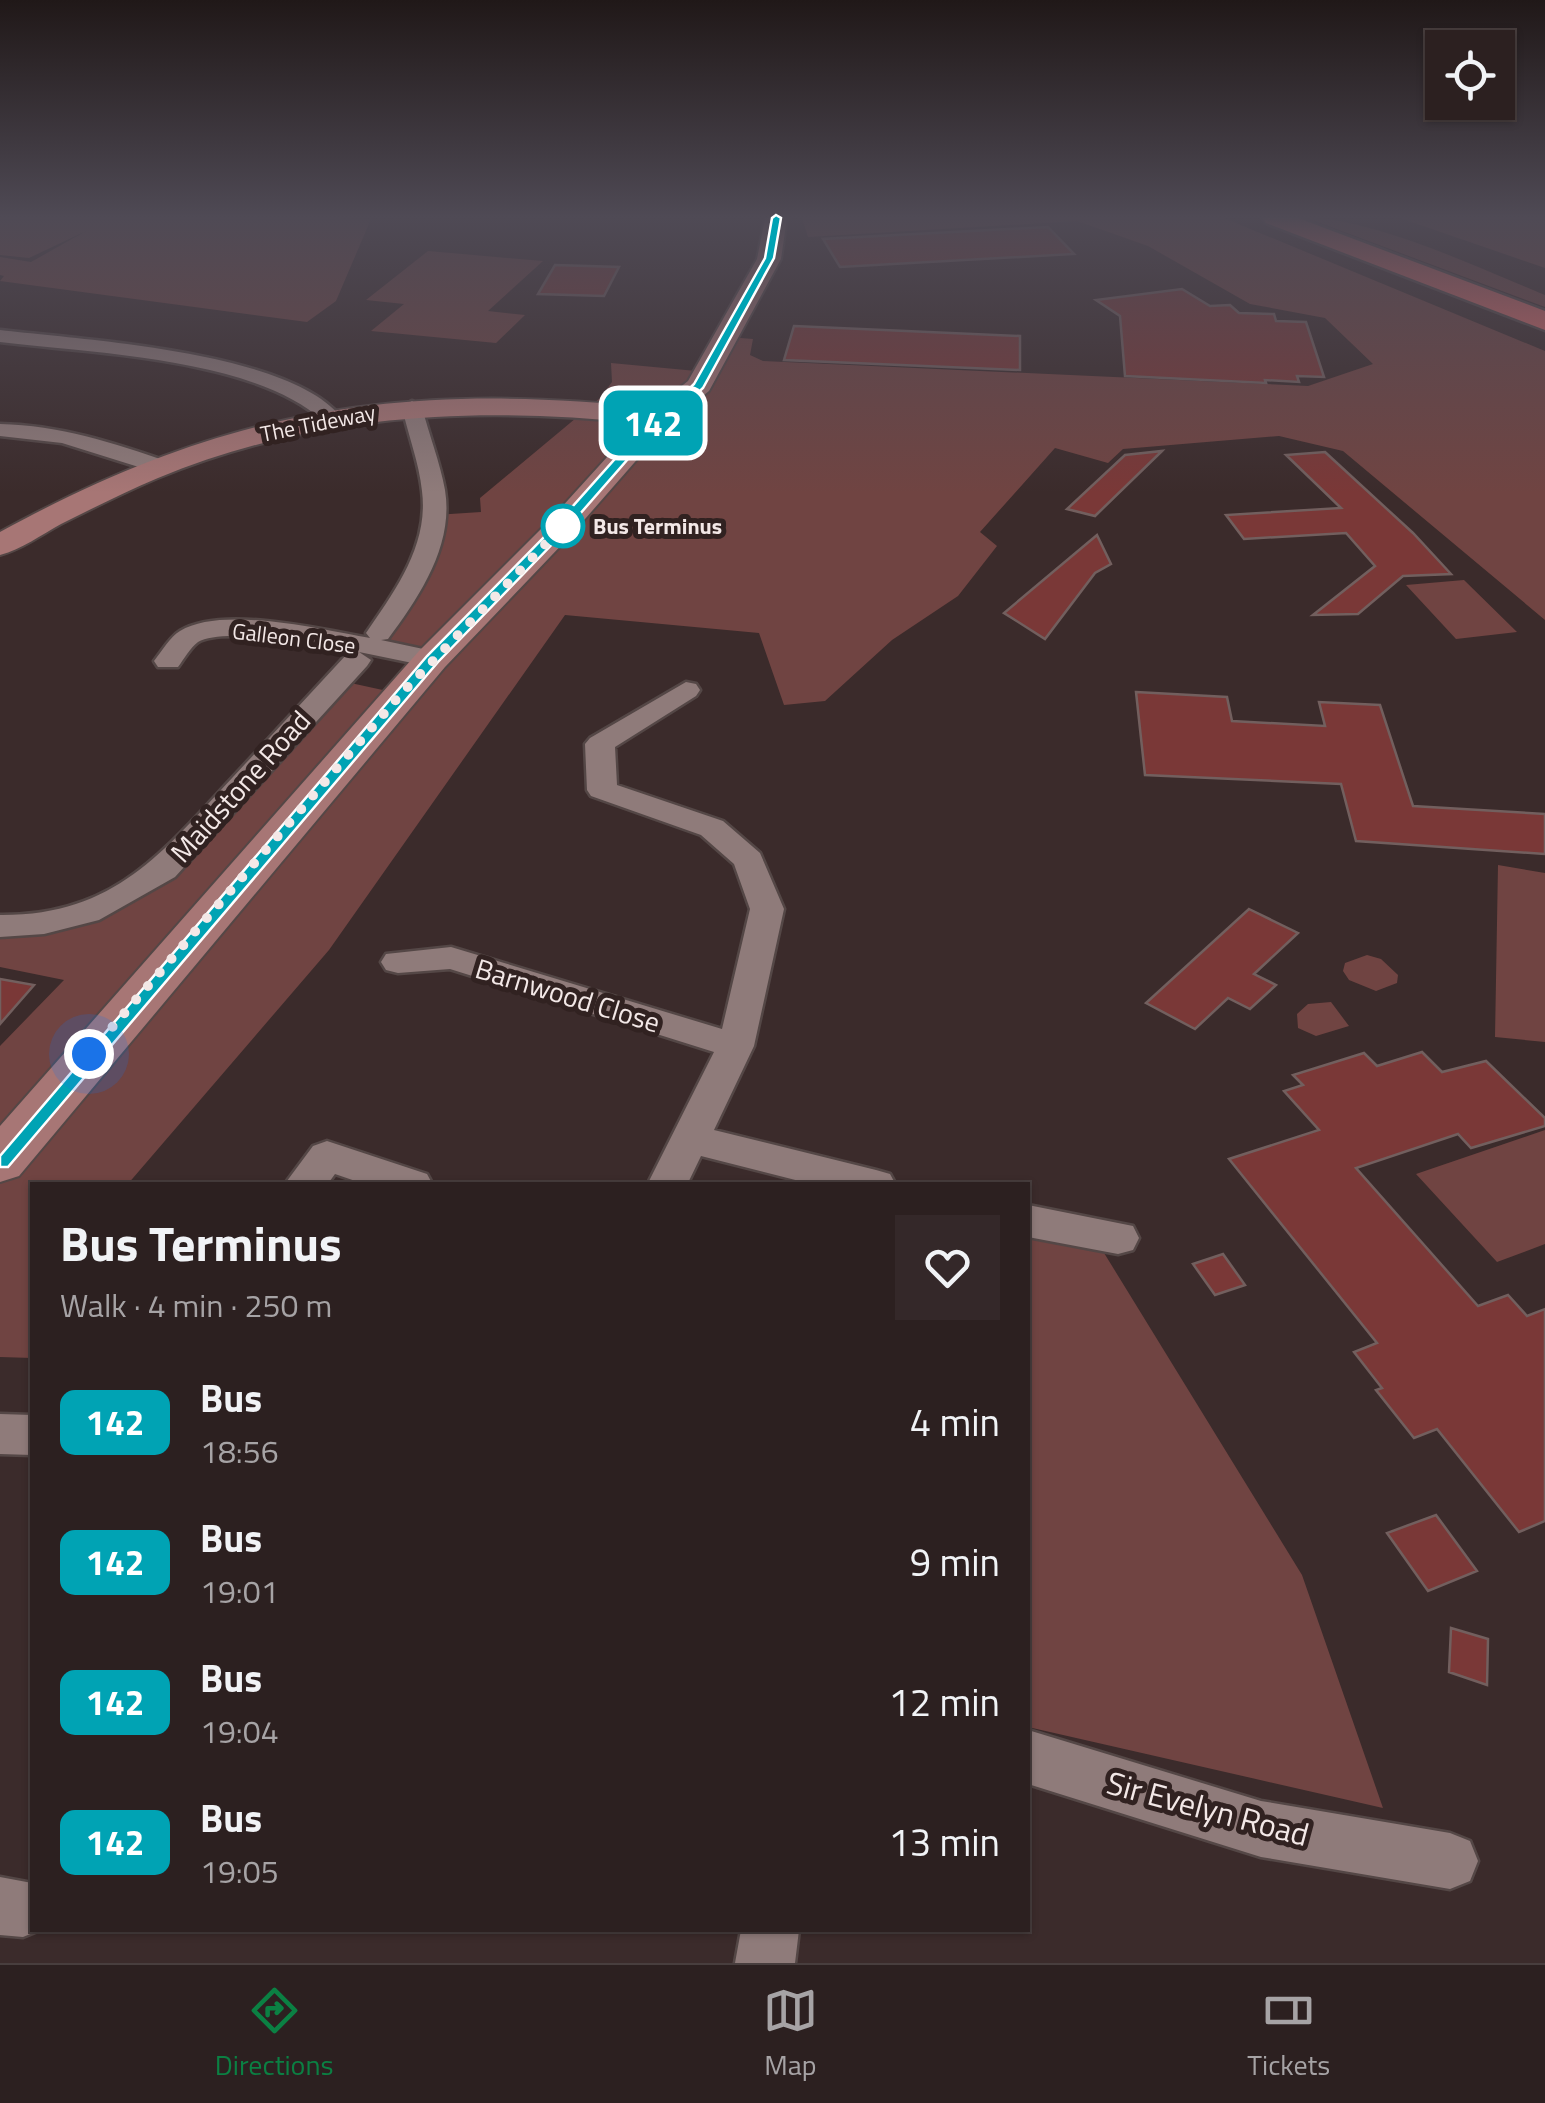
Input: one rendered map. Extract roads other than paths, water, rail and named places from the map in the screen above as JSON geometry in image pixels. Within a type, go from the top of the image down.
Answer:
[{"type":"highway","points":[[1518,310],[1545,320]]},
{"type":"main road","points":[[0,1162],[63,1084],[432,659],[560,528],[659,417],[680,404],[707,372],[741,310]]},
{"type":"main road","name":"The Tideway","points":[[0,545],[55,513],[161,467],[240,440],[330,417],[412,407],[526,406],[659,417]]},
{"type":"street","points":[[0,336],[262,377],[312,398],[330,417]]},
{"type":"street","points":[[379,633],[412,580],[435,515],[430,476],[412,407]]},
{"type":"street","points":[[0,430],[32,430],[73,437],[161,467]]},
{"type":"street","name":"Galleon Close","points":[[168,661],[190,634],[213,628],[256,631],[432,659]]},
{"type":"street","name":"Maidstone Road","points":[[0,926],[50,922],[92,912],[134,892],[164,870],[356,660]]},
{"type":"street","points":[[669,1182],[736,1046],[766,909],[749,860],[712,828],[602,790],[600,744],[686,690]]},
{"type":"street","name":"Barnwood Close","points":[[398,962],[451,958],[736,1046]]},
{"type":"street","points":[[691,1139],[864,1182]]},
{"type":"street","points":[[306,1182],[327,1156],[404,1182]]},
{"type":"street","points":[[1030,1221],[1118,1238]]},
{"type":"street","points":[[0,1434],[30,1434]]},
{"type":"street","name":"Sir Evelyn Road","points":[[1030,1758],[1262,1829],[1450,1861]]},
{"type":"street","points":[[765,1963],[770,1932]]},
{"type":"place","name":"Bus Terminus","points":[[563,526]]}]
